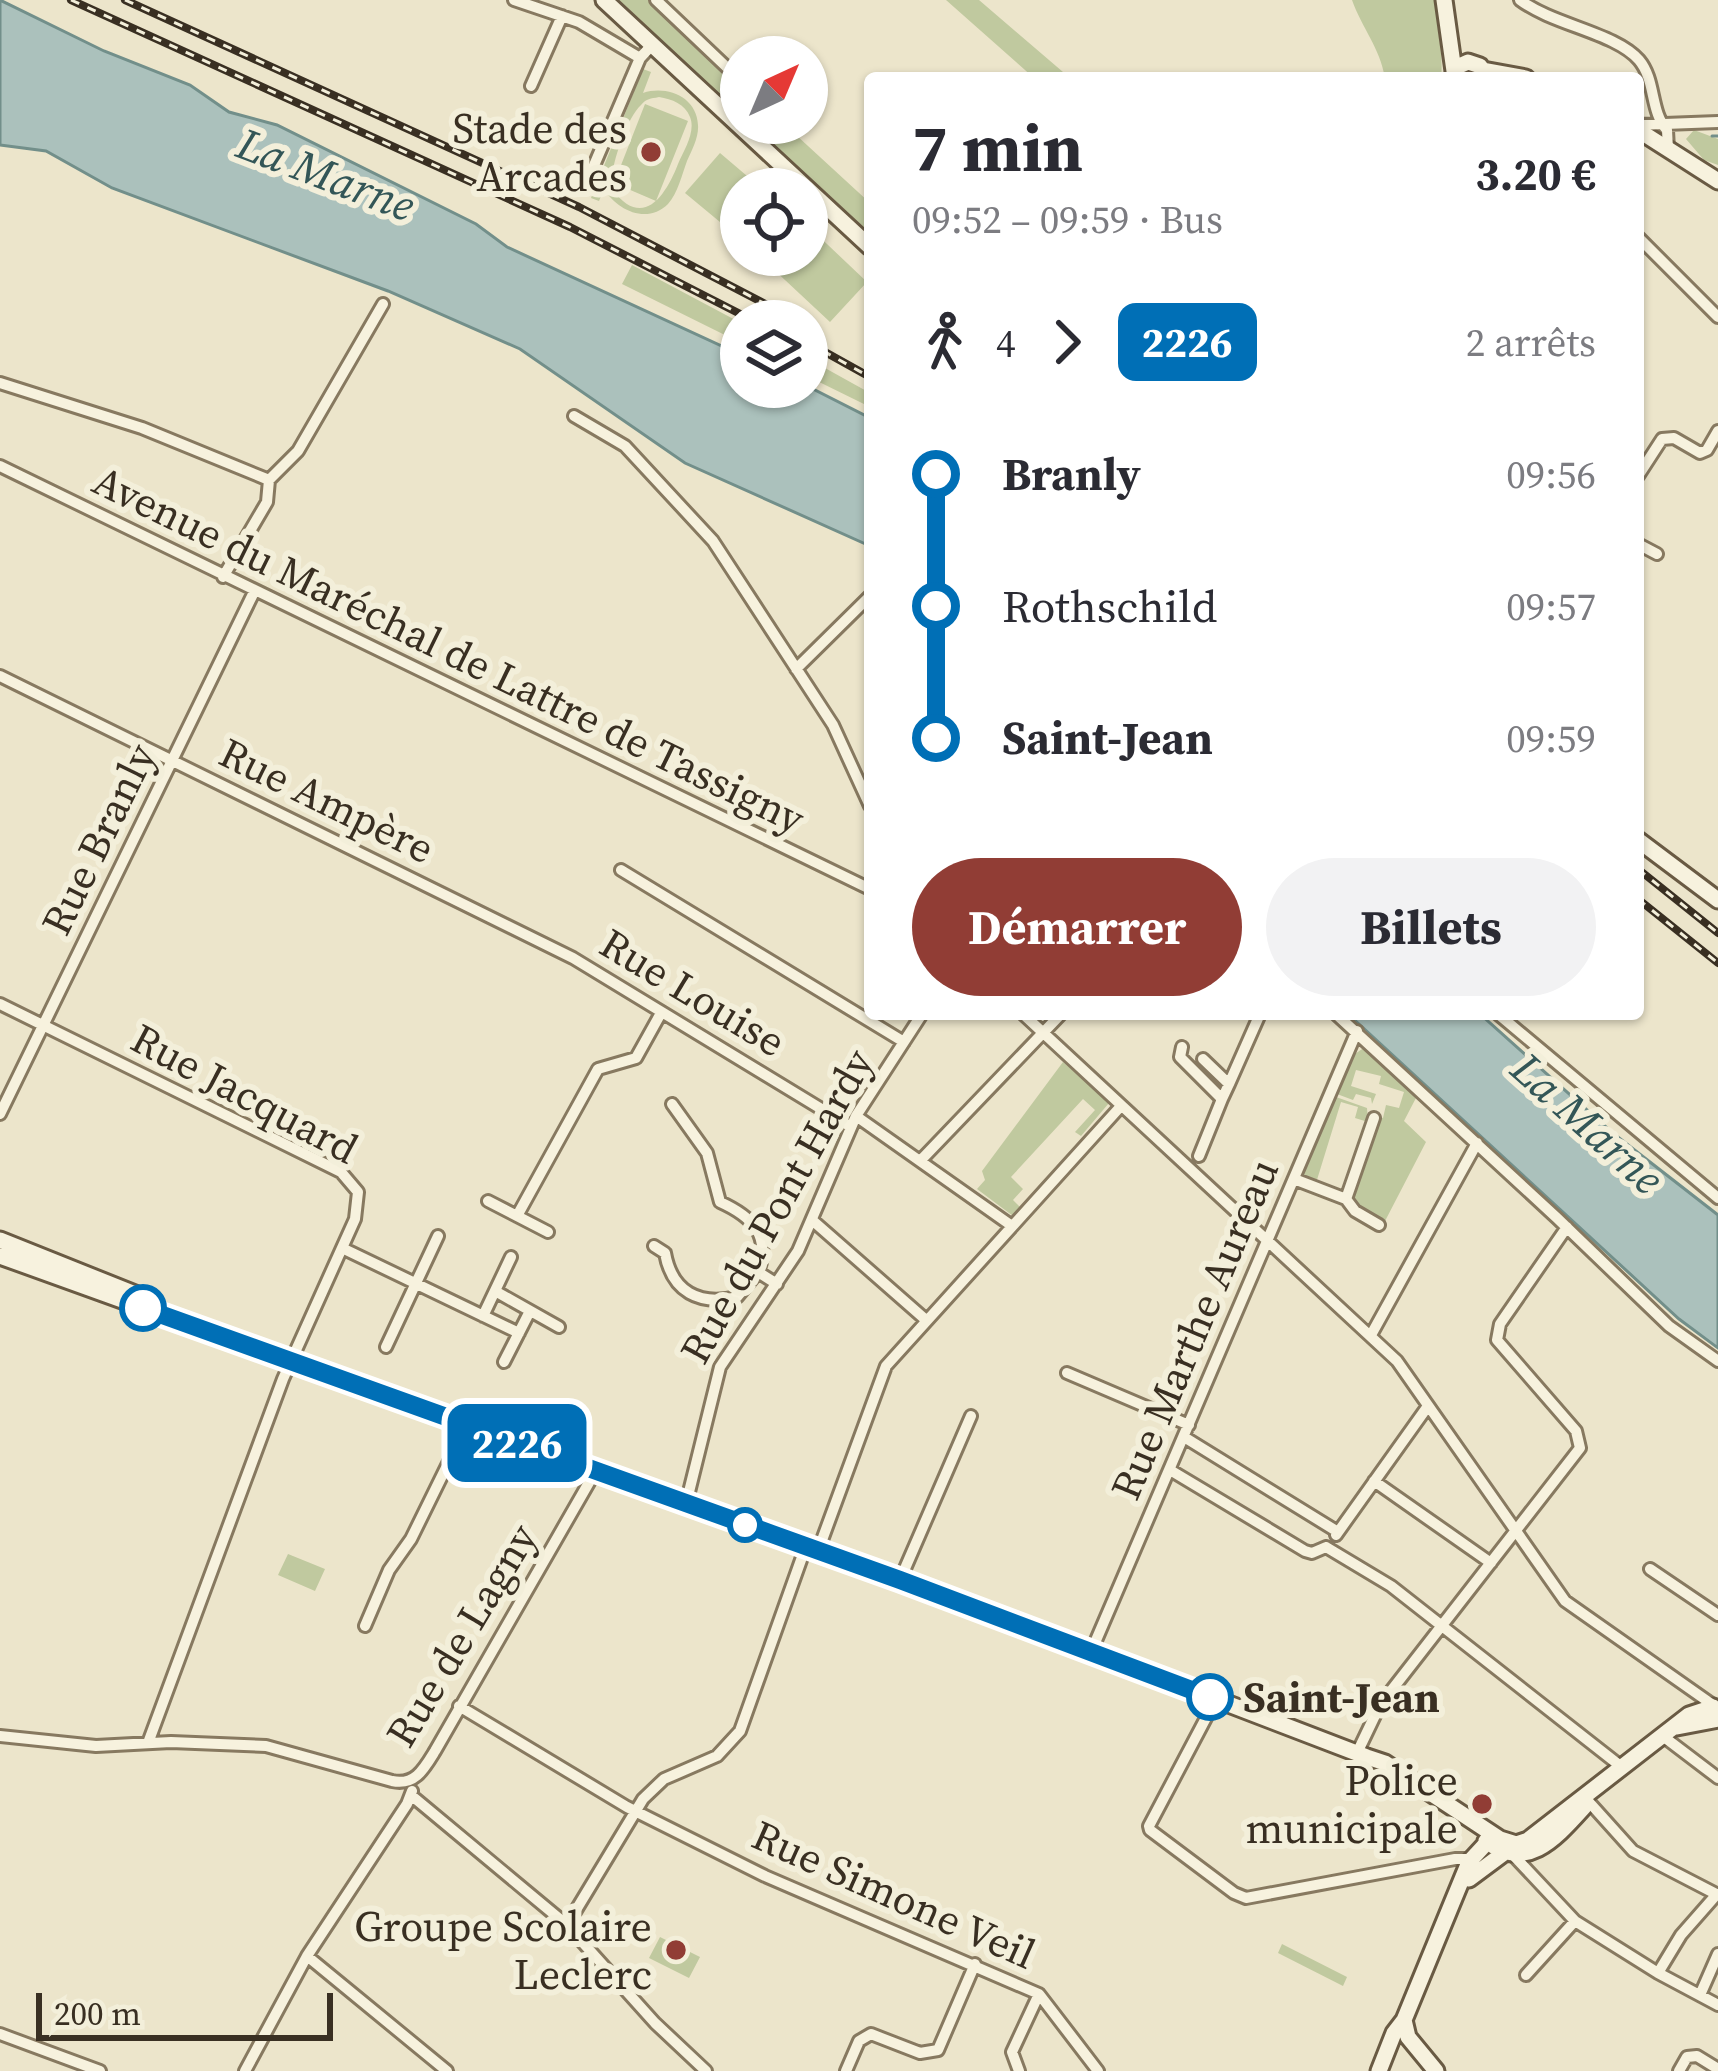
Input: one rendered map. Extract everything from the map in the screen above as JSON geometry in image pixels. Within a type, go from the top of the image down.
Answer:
[{"type":"main road","points":[[604,0],[646,51],[864,242]]},
{"type":"main road","points":[[1444,0],[1447,38],[1468,72]]},
{"type":"main road","points":[[1644,132],[1718,181]]},
{"type":"main road","points":[[1644,844],[1718,900]]},
{"type":"main road","points":[[0,1240],[291,1360]]},
{"type":"main road","points":[[0,1256],[900,1580],[1384,1763],[1509,1855]]},
{"type":"main road","points":[[1490,1839],[1516,1844],[1528,1840],[1689,1715],[1716,1708]]},
{"type":"main road","points":[[1468,1876],[1542,1845],[1605,1782]]},
{"type":"main road","points":[[1382,2063],[1394,2033],[1406,2029],[1468,1876],[1490,1839]]},
{"type":"main road","points":[[1406,2029],[1436,2071]]},
{"type":"street","points":[[514,0],[646,51],[586,184]]},
{"type":"street","points":[[656,0],[720,61]]},
{"type":"street","points":[[1520,0],[1541,16],[1622,46],[1636,56],[1651,82],[1660,122],[1667,130],[1668,149]]},
{"type":"street","points":[[531,86],[562,16]]},
{"type":"street","points":[[607,37],[624,19]]},
{"type":"street","points":[[1644,126],[1718,122]]},
{"type":"street","points":[[1644,244],[1718,317]]},
{"type":"street","points":[[223,577],[267,502],[269,480],[298,451],[383,304]]},
{"type":"street","points":[[0,383],[142,428],[269,480]]},
{"type":"street","points":[[574,416],[625,446],[712,541],[833,725],[864,781]]},
{"type":"street","points":[[1644,467],[1662,439],[1674,438],[1700,452],[1707,450],[1718,430]]},
{"type":"street","name":"Avenue du Maréchal de Lattre de Tassigny","points":[[0,466],[864,886]]},
{"type":"street","points":[[1644,547],[1657,554]]},
{"type":"street","name":"Rue Branly","points":[[0,1114],[254,592]]},
{"type":"street","points":[[796,669],[864,602]]},
{"type":"street","name":"Rue Ampère","points":[[0,676],[497,919]]},
{"type":"street","points":[[621,870],[864,1018]]},
{"type":"street","name":"Rue Louise","points":[[497,919],[573,958],[921,1160],[1012,1226]]},
{"type":"street","name":"Rue Jacquard","points":[[0,1004],[341,1172],[358,1192],[359,1204],[291,1360],[148,1743]]},
{"type":"street","points":[[517,1216],[598,1069],[636,1058],[661,1013]]},
{"type":"street","points":[[868,1020],[904,1042]]},
{"type":"street","name":"Rue du Pont Hardy","points":[[686,1504],[720,1367],[777,1284],[812,1220],[854,1122],[918,1020]]},
{"type":"street","points":[[1029,1020],[1397,1361],[1574,1610],[1716,1708]]},
{"type":"street","points":[[921,1160],[1055,1020]]},
{"type":"street","points":[[1199,1156],[1257,1020]]},
{"type":"street","points":[[1343,1020],[1669,1326],[1718,1361]]},
{"type":"street","points":[[1505,1020],[1718,1198]]},
{"type":"street","name":"Rue Marthe Aureau","points":[[1091,1652],[1357,1031]]},
{"type":"street","points":[[1182,1047],[1180,1058],[1222,1099]]},
{"type":"street","points":[[1204,1059],[1229,1084]]},
{"type":"street","points":[[654,1246],[665,1253],[674,1282],[704,1300],[737,1297],[758,1272],[764,1247],[745,1213],[718,1199],[707,1153],[672,1104]]},
{"type":"street","points":[[567,1925],[636,1810],[664,1779],[717,1756],[740,1730],[894,1355],[1121,1106]]},
{"type":"street","points":[[1346,1199],[1374,1118]]},
{"type":"street","points":[[1371,1334],[1478,1143]]},
{"type":"street","points":[[1294,1179],[1346,1199],[1355,1211],[1379,1225]]},
{"type":"street","points":[[488,1201],[548,1232]]},
{"type":"street","points":[[812,1220],[926,1320]]},
{"type":"street","points":[[1357,1753],[1380,1705],[1580,1448],[1580,1439],[1497,1340],[1497,1330],[1567,1227]]},
{"type":"street","points":[[386,1347],[438,1236]]},
{"type":"street","points":[[342,1248],[519,1333]]},
{"type":"street","points":[[483,1316],[512,1257]]},
{"type":"street","points":[[758,1272],[777,1284]]},
{"type":"street","points":[[495,1291],[559,1327]]},
{"type":"street","points":[[504,1362],[530,1311]]},
{"type":"street","points":[[1067,1372],[1187,1431],[1338,1532]]},
{"type":"street","points":[[1170,1469],[1312,1553],[1326,1547],[1338,1532],[1428,1406]]},
{"type":"street","points":[[900,1580],[971,1416]]},
{"type":"street","points":[[365,1625],[388,1570],[411,1540],[467,1425]]},
{"type":"street","name":"Rue de Lagny","points":[[0,1736],[96,1746],[275,1747],[410,1789],[595,1472]]},
{"type":"street","points":[[1374,1481],[1491,1563]]},
{"type":"street","points":[[1326,1547],[1391,1586],[1623,1768]]},
{"type":"street","points":[[1650,1569],[1718,1615]]},
{"type":"street","points":[[1216,1699],[1149,1826],[1234,1893],[1246,1898],[1455,1859],[1468,1876]]},
{"type":"street","name":"Rue Simone Veil","points":[[460,1706],[636,1810],[765,1876],[1039,1994],[1098,2071]]},
{"type":"street","points":[[1670,1732],[1718,1778]]},
{"type":"street","points":[[245,2071],[307,1956],[410,1789],[567,1925],[655,2023],[706,2071]]},
{"type":"street","points":[[1588,1802],[1633,1851],[1718,1895],[1682,1935],[1658,1973]]},
{"type":"street","points":[[1509,1855],[1575,1921],[1718,2005]]},
{"type":"street","points":[[1526,1975],[1575,1921]]},
{"type":"street","points":[[1700,1995],[1718,1954]]},
{"type":"street","points":[[307,1956],[447,2071]]},
{"type":"street","points":[[846,2071],[859,2041],[871,2034],[920,2053],[938,2050],[975,1964]]},
{"type":"street","points":[[1019,2071],[1012,2051],[1039,1994]]},
{"type":"street","points":[[0,2034],[100,2071]]},
{"type":"street","points":[[1679,2071],[1687,2057],[1697,2056],[1718,2069]]},
{"type":"green space","points":[[619,0],[650,0],[720,65],[720,94]]},
{"type":"green space","points":[[946,0],[979,0],[1063,72],[1027,72]]},
{"type":"green space","points":[[1352,0],[1435,0],[1441,72],[1383,72]]},
{"type":"green space","points":[[643,69],[651,72],[643,93],[671,92],[686,100],[696,115],[696,139],[674,194],[660,210],[642,214],[624,209],[604,189],[599,201],[591,198]],"holes":[[[659,97],[688,112],[690,135],[660,197],[643,208],[634,207],[612,189],[616,158],[636,111],[647,100]]]},
{"type":"green space","name":"Stade des Arcades","points":[[645,104],[688,121],[656,201],[614,183]]},
{"type":"green space","points":[[1694,130],[1718,139],[1718,165],[1704,160],[1686,139]]},
{"type":"green space","points":[[774,144],[806,144],[864,197],[864,227],[828,194],[828,168],[800,168]]},
{"type":"green space","points":[[720,153],[738,168],[720,168],[720,222],[685,193]]},
{"type":"green space","points":[[828,245],[864,279],[864,285],[830,322],[828,300],[806,300],[781,276],[828,276]]},
{"type":"green space","points":[[632,265],[720,312],[720,333],[622,284]]},
{"type":"green space","points":[[828,370],[864,390],[864,404],[828,386]]},
{"type":"green space","points":[[1365,1047],[1417,1096],[1404,1121],[1426,1142],[1384,1223],[1353,1205],[1353,1198],[1376,1116],[1383,1118],[1386,1105],[1399,1108],[1404,1092],[1379,1084],[1381,1076],[1356,1070],[1351,1086],[1376,1094],[1372,1104],[1371,1098],[1356,1094],[1353,1100],[1337,1094],[1352,1056]]},
{"type":"green space","points":[[1063,1062],[1109,1103],[1081,1136],[1075,1132],[1095,1110],[1083,1099],[1011,1177],[1023,1189],[1013,1200],[1020,1207],[1013,1216],[977,1189],[985,1180],[982,1171]]},
{"type":"green space","points":[[1336,1097],[1367,1108],[1368,1122],[1355,1118],[1358,1107],[1341,1102],[1316,1183],[1302,1176]]},
{"type":"green space","points":[[288,1554],[325,1569],[315,1591],[278,1575]]},
{"type":"green space","points":[[660,1937],[700,1957],[689,1978],[649,1958]]},
{"type":"green space","points":[[1282,1944],[1347,1977],[1343,1986],[1278,1953]]},
{"type":"water","name":"La Marne","points":[[0,0],[104,51],[190,85],[229,112],[277,125],[476,224],[507,247],[720,345],[720,408],[828,408],[828,397],[864,415],[864,543],[685,463],[520,349],[388,291],[112,188],[46,151],[0,145]]},
{"type":"water","name":"La Marne","points":[[1355,1020],[1487,1020],[1614,1134],[1718,1215],[1718,1348],[1679,1319]]},
{"type":"waterway","points":[[1712,136],[1718,136]]},
{"type":"railway","points":[[71,0],[570,227],[720,304]]},
{"type":"railway","points":[[125,0],[579,207],[758,300]]},
{"type":"railway","points":[[828,354],[864,374]]},
{"type":"railway","points":[[1644,874],[1718,933]]},
{"type":"railway","points":[[1644,904],[1718,963]]},
{"type":"bus line","name":"2226","points":[[143,1308],[900,1580],[1210,1697]]},
{"type":"place","name":"Stade des Arcades","points":[[651,152]]},
{"type":"place","name":"Saint-Jean","points":[[1210,1697]]},
{"type":"place","name":"Police municipale","points":[[1482,1804]]},
{"type":"place","name":"Groupe Scolaire Leclerc","points":[[676,1950]]}]
